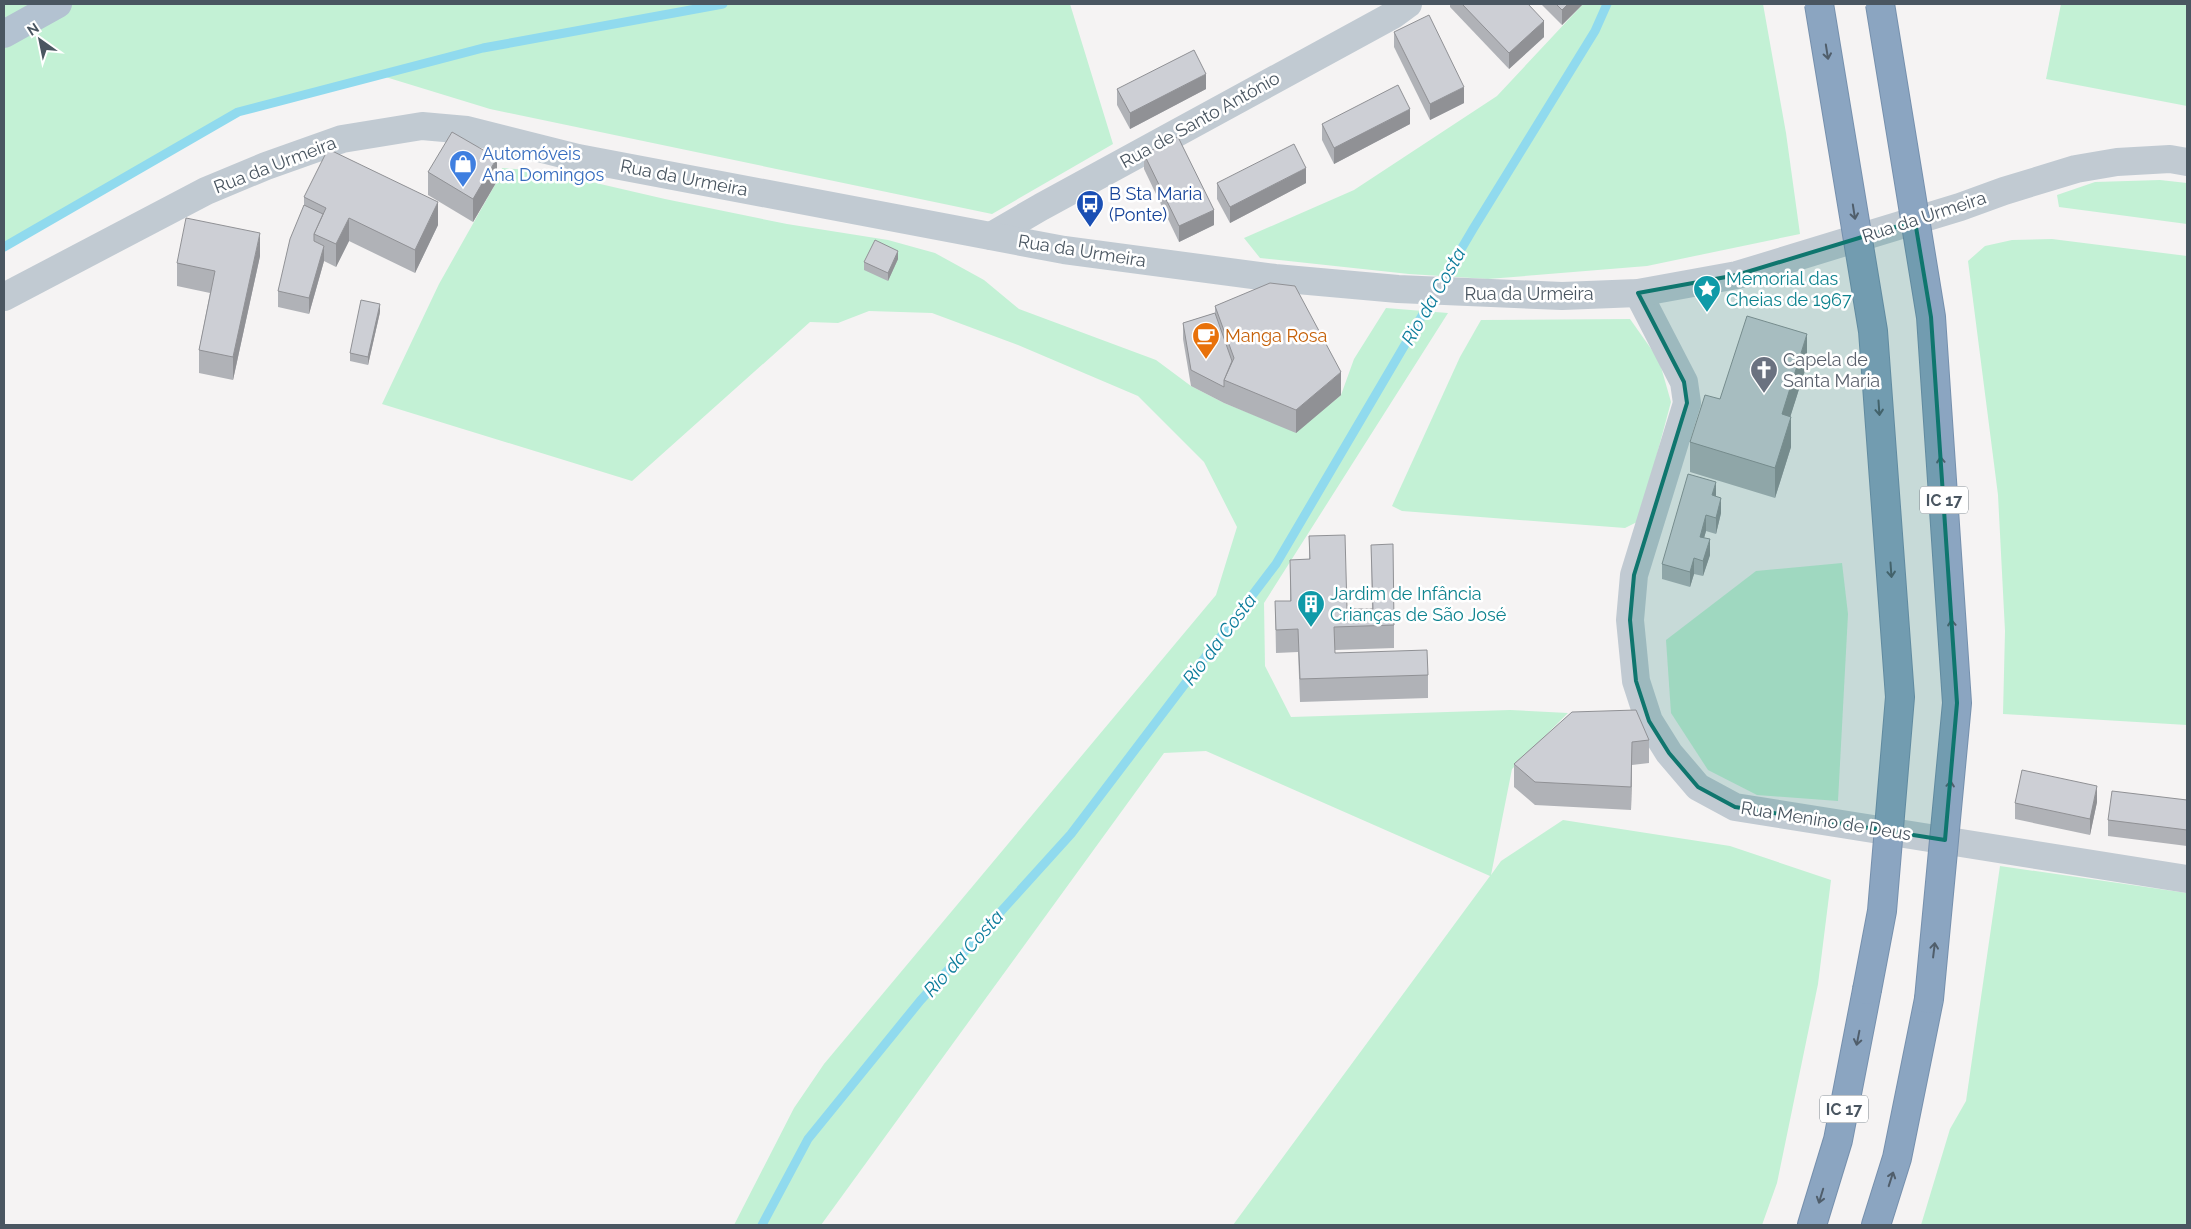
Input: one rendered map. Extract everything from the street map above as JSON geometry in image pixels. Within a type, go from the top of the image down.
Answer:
[{"type":"highway","name":"IC 17","points":[[1812,1225],[1838,1140],[1882,911],[1900,697],[1874,331],[1819,4]]},
{"type":"highway","name":"IC 17","points":[[1876,1225],[1897,1158],[1929,999],[1958,703],[1931,316],[1880,4]]},
{"type":"main road","points":[[4,34],[58,4]]},
{"type":"street","name":"Rua de Santo António","points":[[991,236],[1393,16],[1408,4]]},
{"type":"street","name":"Rua da Urmeira","points":[[4,297],[206,192],[266,166],[342,139],[422,126],[467,130],[578,158],[1083,253],[1275,278],[1456,294],[1562,296],[1638,293],[1737,276],[2076,169],[2117,162],[2170,159],[2187,162]]},
{"type":"street","name":"Rua Menino de Deus","points":[[1638,293],[1684,382],[1687,403],[1634,576],[1630,620],[1636,681],[1649,721],[1669,753],[1698,787],[1735,807],[2187,879]]},
{"type":"highlighted area","points":[[1915,221],[1931,317],[1957,703],[1945,840],[1735,807],[1698,787],[1669,753],[1649,721],[1636,681],[1630,620],[1634,575],[1687,403],[1684,382],[1638,293],[1737,275]]},
{"type":"green space","points":[[4,4],[1070,4],[1113,144],[992,214],[490,109],[379,75],[238,112],[4,247]]},
{"type":"green space","points":[[1583,4],[1763,4],[1786,133],[1800,234],[1647,266],[1488,279],[1409,274],[1260,258],[1244,238],[1354,190],[1497,96]]},
{"type":"green space","points":[[2061,4],[2187,4],[2187,106],[2046,79]]},
{"type":"green space","points":[[502,168],[544,171],[665,199],[787,224],[888,240],[935,253],[984,280],[1019,309],[1156,360],[1191,386],[1224,403],[1296,432],[1341,395],[1354,359],[1386,308],[1448,313],[1264,603],[1265,666],[1291,717],[1510,710],[1568,713],[1512,769],[1491,875],[1501,861],[1563,820],[1730,846],[1831,880],[1818,984],[1777,1183],[1762,1225],[1233,1225],[1490,876],[1206,751],[1164,753],[821,1225],[734,1225],[794,1108],[824,1064],[1216,595],[1237,527],[1204,462],[1138,396],[1018,345],[932,313],[869,311],[838,323],[810,322],[632,481],[382,404],[439,284],[497,181]]},
{"type":"green space","points":[[2160,180],[2187,183],[2187,224],[2059,207],[2057,195],[2095,182]]},
{"type":"green space","points":[[2052,239],[2187,256],[2187,725],[2003,714],[2005,631],[1998,495],[1968,261],[1985,246],[2012,240]]},
{"type":"green space","points":[[1630,319],[1659,360],[1671,402],[1639,521],[1625,528],[1402,511],[1392,506],[1460,357],[1481,320]]},
{"type":"green space","points":[[1842,563],[1848,614],[1838,801],[1757,795],[1708,770],[1671,713],[1666,640],[1756,571]]},
{"type":"green space","points":[[2000,866],[2187,893],[2187,1225],[1921,1225],[1950,1129],[1966,1101]]},
{"type":"building","points":[[1462,4],[1528,4],[1544,21],[1509,53]]},
{"type":"building","points":[[1556,4],[1568,4],[1562,10]]},
{"type":"building","points":[[1429,15],[1464,87],[1430,104],[1394,32]]},
{"type":"building","points":[[1194,50],[1206,74],[1130,113],[1117,89]]},
{"type":"building","points":[[1398,85],[1410,109],[1334,148],[1322,124]]},
{"type":"building","points":[[452,132],[497,158],[473,199],[428,172]]},
{"type":"building","points":[[1178,137],[1214,210],[1179,226],[1144,154]]},
{"type":"building","points":[[1294,144],[1306,168],[1230,207],[1217,183]]},
{"type":"building","points":[[328,149],[438,202],[415,250],[349,218],[336,244],[314,234],[326,208],[304,197]]},
{"type":"building","points":[[304,205],[323,214],[314,234],[314,241],[324,246],[309,298],[278,291],[290,239]]},
{"type":"building","points":[[186,218],[260,233],[233,357],[199,350],[215,271],[177,263]]},
{"type":"building","points":[[875,240],[898,251],[888,273],[864,262]]},
{"type":"building","points":[[1270,283],[1295,286],[1341,372],[1296,410],[1224,380],[1234,358],[1215,306]]},
{"type":"building","points":[[361,300],[380,304],[368,357],[350,353]]},
{"type":"building","name":"Manga Rosa","points":[[1215,313],[1232,361],[1224,380],[1224,387],[1191,370],[1183,323]]},
{"type":"building","name":"Capela de Santa Maria","points":[[1747,316],[1807,334],[1782,414],[1791,417],[1775,468],[1690,442],[1705,395],[1720,399]]},
{"type":"building","points":[[1688,474],[1716,482],[1712,495],[1721,498],[1716,518],[1706,515],[1700,537],[1710,539],[1703,561],[1694,558],[1690,572],[1662,564]]},
{"type":"building","points":[[1345,535],[1347,609],[1373,609],[1371,545],[1393,544],[1394,625],[1334,627],[1335,653],[1427,650],[1428,675],[1300,679],[1298,629],[1276,630],[1275,601],[1291,601],[1290,560],[1310,559],[1309,536]]},
{"type":"building","points":[[1636,710],[1649,740],[1632,742],[1631,787],[1535,782],[1514,764],[1572,712]]},
{"type":"building","points":[[2022,770],[2097,786],[2090,819],[2015,803]]},
{"type":"building","points":[[2112,791],[2187,800],[2187,830],[2108,820]]},
{"type":"waterway","points":[[4,247],[238,112],[483,48],[723,4]]},
{"type":"waterway","name":"Rio da Costa","points":[[762,1225],[808,1139],[920,1001],[1071,834],[1276,564],[1473,229],[1595,31],[1607,4]]},
{"type":"place","name":"Automóveis Ana Domingos","points":[[463,188]]},
{"type":"place","name":"B Sta Maria (Ponte)","points":[[1090,228]]},
{"type":"place","name":"Memorial das Cheias de 1967","points":[[1707,313]]},
{"type":"place","name":"Manga Rosa","points":[[1206,360]]},
{"type":"place","name":"Capela de Santa Maria","points":[[1764,394]]},
{"type":"place","name":"Jardim de Infância Crianças de São José","points":[[1311,628]]}]
